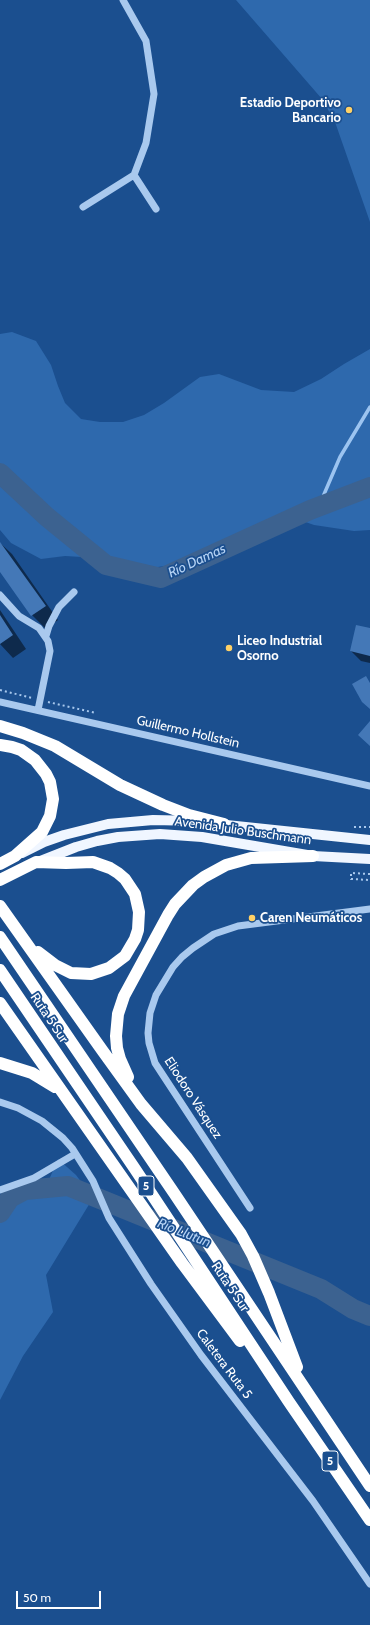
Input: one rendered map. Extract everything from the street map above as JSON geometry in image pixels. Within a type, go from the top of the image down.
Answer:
[{"type":"highway","points":[[0,726],[23,733],[55,746],[120,785],[163,805],[189,815],[224,824]]},
{"type":"highway","points":[[0,745],[21,750],[35,760],[46,774],[52,790],[52,808],[47,824],[42,832],[33,842],[15,856],[0,864]]},
{"type":"highway","points":[[141,1104],[120,1059],[116,1036],[118,1014],[124,996],[175,904],[193,885],[226,865],[251,858],[313,856]]},
{"type":"highway","points":[[20,936],[55,965],[71,973],[86,974],[100,971],[117,962],[131,948],[138,930],[139,912],[136,899],[130,886],[118,873],[102,864],[93,862],[36,862]]},
{"type":"highway","name":"Avenida Julio Buschmann","points":[[0,880],[36,862]]},
{"type":"highway","points":[[0,906],[141,1104],[187,1158],[241,1234],[254,1256],[305,1387]]},
{"type":"highway","name":"Ruta 5 Sur","points":[[0,938],[305,1387],[370,1486]]},
{"type":"highway","name":"Ruta 5 Sur","points":[[0,970],[370,1520]]},
{"type":"highway","points":[[0,1004],[190,1275],[241,1342],[290,1402]]},
{"type":"highway","points":[[0,1063],[32,1073],[49,1083],[64,1095]]},
{"type":"main road","name":"Avenida Julio Buschmann","points":[[15,856],[58,837],[108,824],[130,821],[168,820],[224,824],[370,840]]},
{"type":"main road","name":"Avenida Julio Buschmann","points":[[36,862],[96,841],[139,835],[160,834],[202,837],[313,856],[370,859]]},
{"type":"street","points":[[83,207],[134,175],[146,143],[154,94],[146,41],[123,0]]},
{"type":"street","points":[[134,175],[156,209]]},
{"type":"street","points":[[46,636],[49,626],[59,607],[74,592]]},
{"type":"street","points":[[0,595],[19,616],[39,628],[46,636],[50,651],[38,710]]},
{"type":"street","name":"Guillermo Hollstein","points":[[0,702],[370,786]]},
{"type":"street","name":"Eliodoro Vásquez","points":[[250,1208],[155,1063],[149,1043],[148,1033],[150,1013],[156,995],[173,967],[182,957],[214,934],[238,926],[370,909]]},
{"type":"street","name":"Caletera Ruta 5","points":[[0,1102],[18,1108],[42,1121],[58,1134],[74,1151],[92,1181],[109,1218],[151,1284],[201,1355],[313,1501],[370,1584]]},
{"type":"street","points":[[0,1190],[34,1178],[74,1151]]},
{"type":"path","points":[[370,874],[351,873],[351,879],[370,880]]},
{"type":"shaded area","name":"Estadio Deportivo Bancario","points":[[236,0],[370,0],[370,222],[335,122],[322,99]]},
{"type":"shaded area","points":[[12,332],[36,341],[51,365],[65,403],[81,419],[100,422],[123,422],[144,415],[164,403],[200,377],[219,374],[261,390],[294,392],[321,379],[370,349],[370,530],[354,531],[314,525],[297,519],[284,519],[247,535],[225,550],[208,558],[151,568],[128,569],[105,566],[82,557],[65,556],[41,559],[11,543],[0,530],[0,334]]},
{"type":"shaded area","points":[[58,1159],[76,1175],[93,1198],[46,1275],[53,1312],[23,1356],[0,1400],[0,1208],[48,1182]]},
{"type":"building","points":[[0,542],[46,606],[31,616],[0,572]]},
{"type":"building","points":[[0,615],[13,635],[0,644]]},
{"type":"building","points":[[356,625],[370,628],[370,656],[350,651]]},
{"type":"building","points":[[366,676],[370,683],[370,709],[362,702],[352,684]]},
{"type":"building","points":[[370,721],[370,746],[358,735]]},
{"type":"waterway","points":[[319,506],[340,457],[370,407]]},
{"type":"waterway","name":"Río Damas","points":[[0,473],[47,517],[106,565],[161,578],[310,510],[370,487]]},
{"type":"waterway","name":"Río Llutun","points":[[0,1213],[10,1198],[25,1190],[68,1186],[321,1289],[353,1309],[370,1316]]},
{"type":"place","name":"Estadio Deportivo Bancario","points":[[349,110]]},
{"type":"place","name":"Liceo Industrial Osorno","points":[[229,648]]},
{"type":"place","name":"Caren Neumáticos","points":[[252,918]]}]
